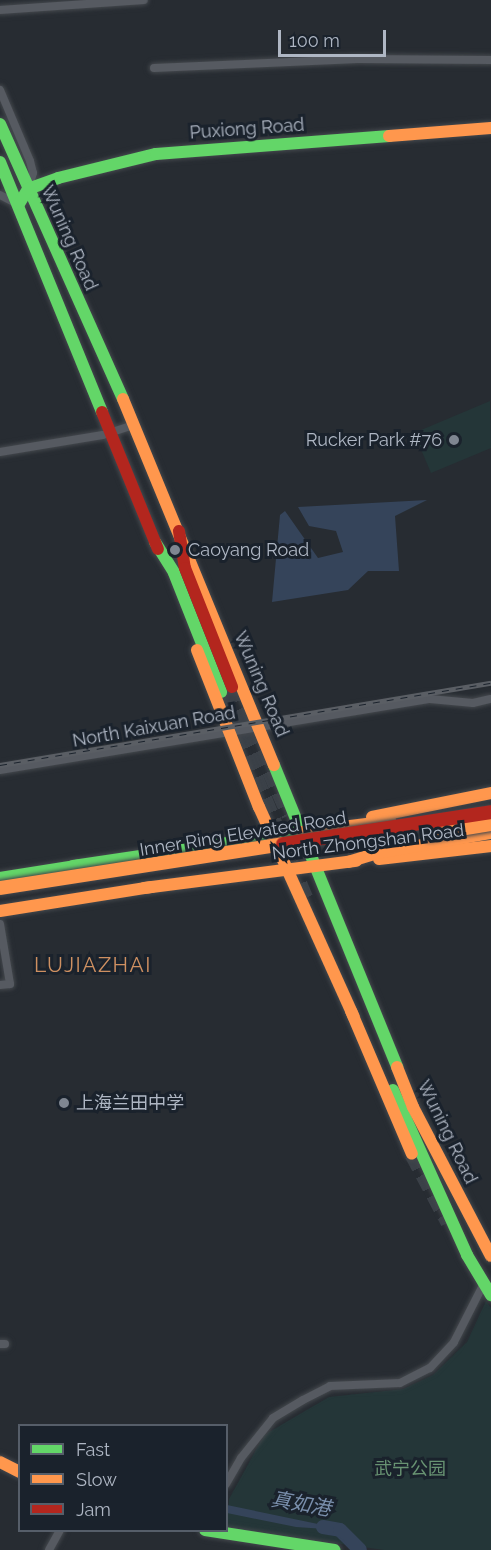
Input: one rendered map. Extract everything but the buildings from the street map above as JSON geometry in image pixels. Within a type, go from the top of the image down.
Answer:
[{"type":"main road","name":"Wuning Road","points":[[0,124],[179,531],[260,724],[413,1107],[491,1256]]},
{"type":"main road","name":"Puxiong Road","points":[[28,189],[99,165],[156,154],[491,128]]},
{"type":"main road","name":"Wuning Road","points":[[2,167],[155,542],[228,732],[272,838],[351,1011]]},
{"type":"main road","points":[[19,204],[28,189]]},
{"type":"main road","points":[[155,542],[174,573],[227,690],[185,568],[179,531]]},
{"type":"main road","name":"North Zhongshan Road","points":[[0,872],[82,865],[272,838],[491,793]]},
{"type":"main road","points":[[302,832],[491,804]]},
{"type":"main road","name":"Inner Ring Elevated Road","points":[[0,888],[491,812]]},
{"type":"main road","name":"Inner Ring Elevated Road","points":[[0,897],[491,824]]},
{"type":"main road","points":[[348,862],[422,844],[491,833]]},
{"type":"main road","name":"North Zhongshan Road","points":[[0,909],[238,873],[289,872],[315,865],[491,846]]},
{"type":"main road","points":[[0,878],[82,865]]},
{"type":"main road","points":[[0,909],[27,908],[152,887]]},
{"type":"main road","points":[[351,1011],[412,1154]]},
{"type":"main road","points":[[351,1011],[385,1073],[467,1255],[487,1289]]},
{"type":"main road","points":[[0,1462],[18,1471]]},
{"type":"main road","points":[[217,1532],[334,1550]]},
{"type":"street","points":[[0,10],[144,0]]},
{"type":"street","points":[[154,68],[358,59],[491,60]]},
{"type":"street","points":[[0,90],[30,162],[33,173],[28,189]]},
{"type":"street","points":[[0,195],[19,204]]},
{"type":"street","points":[[0,452],[111,433],[134,425]]},
{"type":"street","name":"North Kaixuan Road","points":[[0,770],[228,732],[260,724],[430,699],[473,703],[491,699]]},
{"type":"street","points":[[0,924],[11,988],[0,984]]},
{"type":"street","points":[[228,1481],[241,1458],[273,1418],[303,1400],[330,1386],[400,1383],[430,1368],[454,1342],[487,1289]]},
{"type":"street","points":[[49,1550],[59,1532]]},
{"type":"green space","name":"Rucker Park #76","points":[[490,401],[491,448],[431,473],[414,433]]},
{"type":"green space","name":"武宁公园","points":[[486,1301],[491,1308],[491,1550],[384,1550],[228,1528],[229,1499],[264,1435],[329,1397],[403,1389],[433,1375],[467,1342]]},
{"type":"water","points":[[427,500],[395,516],[399,571],[368,571],[348,590],[272,602],[280,515],[285,511],[318,558],[343,552],[336,531],[309,526],[298,507]]},
{"type":"water","points":[[228,1505],[342,1529],[365,1547],[357,1547],[340,1530],[296,1527],[228,1513]]},
{"type":"waterway","name":"真如港","points":[[323,1527],[340,1530],[360,1550]]},
{"type":"tunnel","points":[[232,687],[289,815]]},
{"type":"tunnel","points":[[221,692],[309,905]]},
{"type":"tunnel","points":[[412,1154],[448,1222]]},
{"type":"railway","points":[[0,765],[491,683]]},
{"type":"traffic: fast","points":[[0,124],[123,399]]},
{"type":"traffic: fast","points":[[19,204],[28,189],[58,178],[156,154],[389,136]]},
{"type":"traffic: fast","points":[[0,162],[102,412]]},
{"type":"traffic: fast","points":[[155,542],[174,573],[221,692]]},
{"type":"traffic: fast","points":[[274,765],[397,1067]]},
{"type":"traffic: fast","points":[[73,866],[308,831]]},
{"type":"traffic: fast","points":[[0,878],[82,865]]},
{"type":"traffic: fast","points":[[393,1090],[467,1255],[491,1295]]},
{"type":"traffic: fast","points":[[218,1532],[334,1550]]},
{"type":"traffic: slow","points":[[389,136],[491,128]]},
{"type":"traffic: slow","points":[[123,399],[274,765]]},
{"type":"traffic: slow","points":[[197,650],[259,807],[354,1017]]},
{"type":"traffic: slow","points":[[372,817],[491,793]]},
{"type":"traffic: slow","points":[[302,832],[390,821]]},
{"type":"traffic: slow","points":[[430,834],[491,824]]},
{"type":"traffic: slow","points":[[348,862],[377,853],[491,833]]},
{"type":"traffic: slow","points":[[0,888],[283,844]]},
{"type":"traffic: slow","points":[[379,859],[491,846]]},
{"type":"traffic: slow","points":[[144,888],[356,861]]},
{"type":"traffic: slow","points":[[0,911],[152,887]]},
{"type":"traffic: slow","points":[[351,1011],[412,1154]]},
{"type":"traffic: slow","points":[[397,1067],[413,1107],[491,1256]]},
{"type":"traffic: slow","points":[[0,1462],[18,1471]]},
{"type":"traffic: jam","points":[[102,412],[158,549]]},
{"type":"traffic: jam","points":[[179,531],[185,568],[232,687]]},
{"type":"traffic: jam","points":[[283,844],[491,812]]},
{"type":"place","name":"Rucker Park #76","points":[[454,440]]},
{"type":"place","name":"Caoyang Road","points":[[175,550]]},
{"type":"place","name":"上海兰田中学","points":[[64,1103]]},
{"type":"district","name":"LUJIAZHAI","points":[[93,965]]}]
